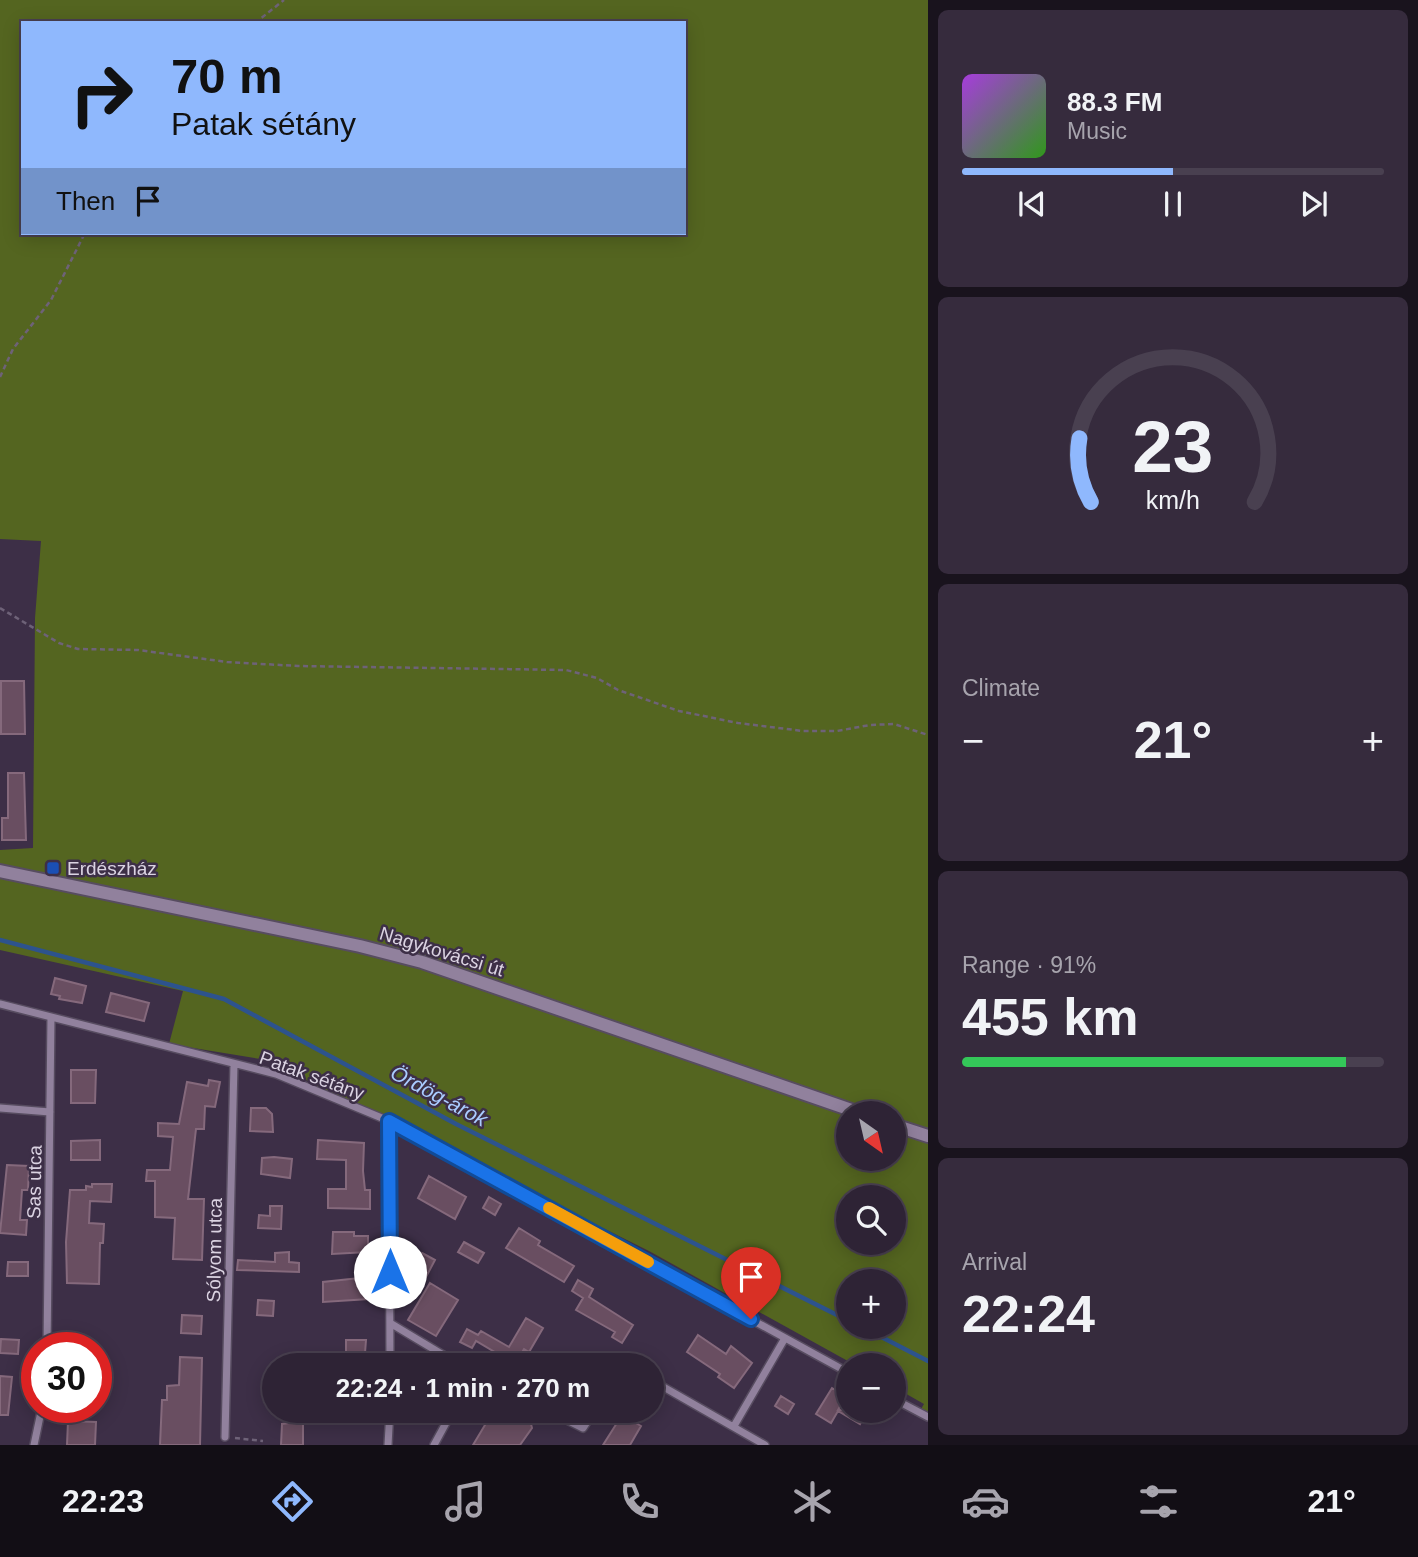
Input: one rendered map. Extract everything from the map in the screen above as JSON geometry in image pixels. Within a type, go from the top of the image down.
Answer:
[{"type":"street","name":"Nagykovácsi út","points":[[0,871],[359,946],[422,962],[836,1105]]},
{"type":"street","name":"Patak sétány","points":[[0,1004],[276,1074],[389,1121],[836,1366]]},
{"type":"street","name":"Sas utca","points":[[47,1332],[51,1017]]},
{"type":"street","name":"Sólyom utca","points":[[225,1437],[234,1064]]},
{"type":"street","points":[[0,1108],[50,1112]]},
{"type":"street","points":[[389,1121],[390,1353]]},
{"type":"street","points":[[906,1129],[928,1136]]},
{"type":"street","points":[[390,1323],[440,1353]]},
{"type":"street","points":[[734,1426],[785,1338]]},
{"type":"street","points":[[664,1387],[765,1445]]},
{"type":"street","points":[[906,1405],[928,1417]]},
{"type":"street","points":[[34,1445],[38,1423]]},
{"type":"street","points":[[388,1445],[389,1423]]},
{"type":"street","points":[[434,1445],[446,1423]]},
{"type":"street","points":[[572,1423],[583,1429],[586,1423]]},
{"type":"path","points":[[258,21],[284,0]]},
{"type":"path","points":[[0,377],[13,349],[51,300],[84,235]]},
{"type":"path","points":[[0,608],[59,643],[78,649],[138,650],[227,662],[298,666],[566,670],[589,676],[618,690],[679,711],[738,723],[803,731],[837,731],[894,724],[928,735]]},
{"type":"path","points":[[225,1437],[263,1441]]},
{"type":"green space","points":[[0,0],[928,0],[928,1413],[921,1409],[924,1404],[906,1394],[906,1353],[836,1354],[649,1251],[266,1060],[169,1044],[183,991],[0,950],[0,850],[33,848],[35,618],[41,541],[0,539]]},
{"type":"building","points":[[1,681],[24,681],[25,734],[1,734]]},
{"type":"building","points":[[8,773],[24,773],[26,840],[2,840],[2,818],[8,818]]},
{"type":"building","points":[[55,978],[86,986],[82,1003],[59,999],[60,996],[51,994]]},
{"type":"building","points":[[111,993],[149,1003],[144,1021],[106,1012]]},
{"type":"building","points":[[71,1070],[96,1070],[95,1103],[71,1103]]},
{"type":"building","points":[[209,1080],[220,1082],[215,1107],[205,1106],[204,1129],[196,1129],[188,1199],[204,1199],[202,1260],[173,1259],[175,1218],[155,1217],[155,1181],[146,1181],[147,1170],[170,1170],[173,1137],[158,1136],[158,1123],[179,1124],[187,1082],[208,1086]]},
{"type":"building","points":[[251,1108],[266,1108],[272,1114],[273,1132],[250,1131]]},
{"type":"building","points":[[100,1140],[100,1160],[71,1160],[71,1141]]},
{"type":"building","points":[[318,1140],[364,1143],[363,1171],[365,1190],[370,1190],[370,1209],[328,1208],[328,1189],[346,1189],[346,1160],[317,1159]]},
{"type":"building","points":[[262,1158],[292,1159],[290,1178],[261,1174]]},
{"type":"building","points":[[7,1165],[29,1166],[28,1190],[22,1190],[20,1220],[27,1220],[26,1235],[0,1233]]},
{"type":"building","points":[[429,1176],[466,1197],[455,1219],[418,1198]]},
{"type":"building","points":[[92,1184],[112,1184],[111,1202],[90,1201],[89,1223],[104,1224],[103,1243],[100,1243],[99,1284],[67,1283],[66,1242],[70,1190],[86,1190],[86,1186],[92,1187]]},
{"type":"building","points":[[489,1197],[501,1204],[495,1215],[483,1208]]},
{"type":"building","points":[[270,1206],[282,1206],[281,1229],[258,1228],[259,1215],[270,1216]]},
{"type":"building","points":[[519,1228],[540,1241],[538,1245],[574,1266],[564,1282],[506,1248]]},
{"type":"building","points":[[333,1232],[354,1232],[354,1236],[368,1236],[368,1252],[332,1254]]},
{"type":"building","points":[[464,1242],[484,1253],[478,1263],[458,1252]]},
{"type":"building","points":[[289,1252],[289,1262],[299,1263],[299,1272],[237,1270],[238,1260],[275,1262],[275,1253]]},
{"type":"building","points":[[422,1253],[435,1260],[426,1277],[410,1269],[416,1256],[419,1258]]},
{"type":"building","points":[[8,1262],[28,1262],[28,1276],[7,1276]]},
{"type":"building","points":[[368,1277],[369,1299],[323,1302],[323,1282]]},
{"type":"building","points":[[578,1280],[593,1289],[589,1297],[633,1325],[622,1343],[612,1337],[615,1332],[576,1310],[583,1298],[572,1291]]},
{"type":"building","points":[[430,1283],[458,1300],[436,1336],[408,1320]]},
{"type":"building","points":[[258,1300],[274,1301],[273,1316],[257,1315]]},
{"type":"building","points":[[182,1315],[202,1316],[201,1334],[181,1333]]},
{"type":"building","points":[[526,1318],[543,1328],[529,1352],[524,1349],[522,1353],[496,1353],[476,1341],[472,1348],[460,1342],[467,1329],[478,1335],[481,1331],[509,1347]]},
{"type":"building","points":[[698,1335],[726,1354],[731,1346],[752,1363],[734,1388],[718,1377],[720,1374],[687,1352]]},
{"type":"building","points":[[1,1339],[19,1340],[18,1354],[0,1353]]},
{"type":"building","points":[[346,1340],[366,1340],[365,1353],[346,1353]]},
{"type":"building","points":[[180,1357],[202,1358],[200,1445],[160,1445],[162,1400],[167,1400],[167,1386],[179,1385]]},
{"type":"building","points":[[0,1376],[12,1377],[8,1415],[0,1415]]},
{"type":"building","points":[[832,1388],[836,1390],[836,1414],[831,1423],[816,1414]]},
{"type":"building","points":[[781,1396],[794,1404],[788,1414],[775,1406]]},
{"type":"building","points":[[68,1423],[96,1423],[95,1445],[67,1445]]},
{"type":"building","points":[[486,1423],[531,1423],[532,1428],[520,1445],[473,1445]]},
{"type":"building","points":[[617,1423],[636,1423],[641,1426],[630,1445],[603,1445]]},
{"type":"building","points":[[282,1424],[303,1424],[303,1445],[281,1445]]},
{"type":"waterway","name":"Ördög-árok","points":[[0,940],[224,999],[456,1124],[836,1314]]},
{"type":"waterway","name":"Ördög-árok","points":[[885,1339],[928,1361]]},
{"type":"slow traffic","points":[[549,1208],[648,1262]]},
{"type":"place","name":"Erdészház","points":[[53,868]]},
{"type":"route","points":[[390,1272],[389,1121],[751,1319]]}]
